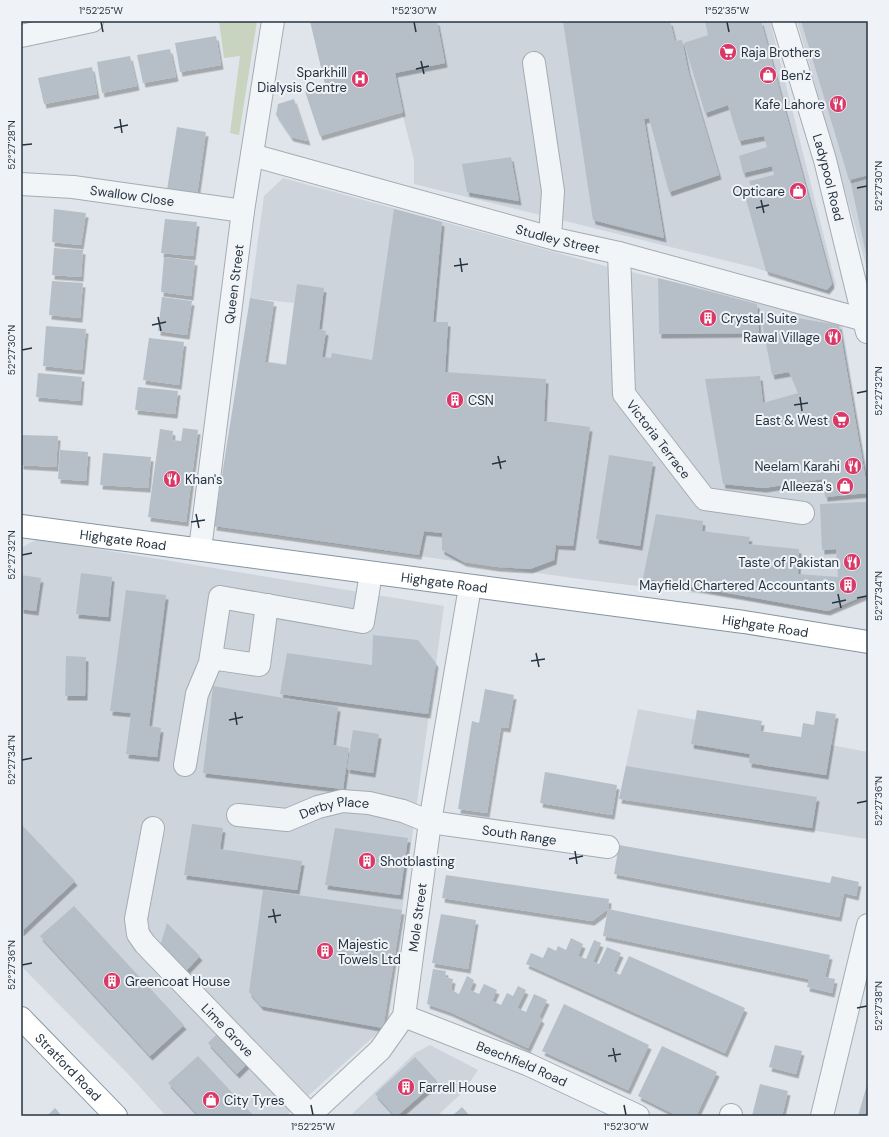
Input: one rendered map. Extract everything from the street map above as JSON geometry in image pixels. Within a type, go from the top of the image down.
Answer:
[{"type":"highway","name":"Highgate Road","points":[[21,526],[200,549],[470,587],[744,622],[868,642]]},
{"type":"highway","name":"Stratford Road","points":[[21,1018],[116,1116]]},
{"type":"street","points":[[21,36],[92,21]]},
{"type":"street","name":"Queen Street","points":[[200,549],[243,211],[273,21]]},
{"type":"street","name":"Ladypool Road","points":[[783,21],[825,160],[867,325]]},
{"type":"street","points":[[534,63],[553,190],[550,237]]},
{"type":"street","name":"Studley Street","points":[[252,155],[550,237],[619,253],[867,325]]},
{"type":"street","name":"Swallow Close","points":[[21,184],[72,187],[243,211]]},
{"type":"street","name":"Victoria Terrace","points":[[619,253],[624,394],[705,499],[802,513]]},
{"type":"street","points":[[185,765],[197,694],[205,678],[210,658],[220,596],[363,622],[371,573]]},
{"type":"street","name":"Mole Street","points":[[309,1116],[380,1050],[404,1016],[430,822],[470,587]]},
{"type":"street","points":[[210,658],[259,665],[267,605]]},
{"type":"street","name":"Derby Place","points":[[238,815],[287,820],[318,807],[342,801],[369,803],[403,811],[430,822]]},
{"type":"street","name":"South Range","points":[[430,822],[608,848]]},
{"type":"street","name":"Lime Grove","points":[[153,828],[136,919],[138,934],[145,944],[309,1116]]},
{"type":"street","points":[[822,1116],[868,925]]},
{"type":"street","name":"Beechfield Road","points":[[404,1016],[527,1064],[638,1116]]},
{"type":"shaded area","points":[[310,21],[770,21],[836,285],[829,293],[756,268],[414,184],[414,160],[402,112],[320,136],[305,91],[325,84]]},
{"type":"shaded area","points":[[797,21],[868,21],[868,272]]},
{"type":"shaded area","points":[[283,178],[605,266],[832,318],[842,324],[868,476],[868,596],[828,615],[702,594],[573,578],[215,527],[241,358],[286,364],[294,303],[250,298],[264,196]]},
{"type":"shaded area","points":[[37,539],[444,606],[402,910],[383,1028],[286,1116],[166,1116],[129,1075],[21,966],[21,548]]},
{"type":"shaded area","points":[[638,709],[868,752],[868,825],[866,839],[619,799]]},
{"type":"shaded area","points":[[430,1045],[478,1070],[464,1091],[437,1116],[350,1116],[415,1053]]},
{"type":"green space","points":[[219,21],[257,21],[239,135],[230,133],[240,56],[224,58]]},
{"type":"building","name":"Sparkhill Dialysis Centre","points":[[310,21],[437,21],[445,63],[395,73],[403,112],[320,136],[305,91],[325,84]]},
{"type":"building","points":[[563,21],[670,21],[675,41],[682,40],[688,70],[719,175],[669,192],[649,118],[644,119],[664,238],[593,220]]},
{"type":"building","points":[[705,21],[761,21],[832,284],[827,290],[766,271],[744,192],[753,191],[749,181],[774,175],[772,166],[743,173],[739,156],[767,147],[764,136],[739,141],[728,105],[705,113],[684,43],[708,35]]},
{"type":"building","points":[[801,21],[868,21],[868,175],[849,180]]},
{"type":"building","points":[[216,36],[221,65],[180,72],[175,43]]},
{"type":"building","points":[[170,49],[176,77],[143,83],[137,55]]},
{"type":"building","points":[[130,56],[137,86],[102,93],[97,62]]},
{"type":"building","points":[[92,67],[97,94],[44,104],[38,78]]},
{"type":"building","points":[[294,99],[308,141],[291,137],[276,115],[278,104]]},
{"type":"building","points":[[177,127],[206,132],[197,195],[167,190]]},
{"type":"building","points":[[511,157],[519,201],[467,192],[462,164]]},
{"type":"building","points":[[868,179],[868,258],[867,259],[851,184]]},
{"type":"building","points":[[54,209],[86,213],[81,245],[52,242]]},
{"type":"building","name":"CSN","points":[[394,209],[442,222],[433,322],[448,322],[445,372],[546,379],[544,421],[590,427],[573,546],[556,545],[554,560],[530,569],[497,567],[464,562],[442,550],[442,533],[424,531],[419,555],[214,526],[250,298],[274,302],[265,362],[286,365],[297,284],[324,288],[319,329],[326,331],[322,357],[331,358],[332,353],[372,360]]},
{"type":"building","points":[[165,219],[197,222],[193,256],[161,253]]},
{"type":"building","points":[[54,248],[83,250],[81,277],[52,275]]},
{"type":"building","points":[[164,257],[195,261],[191,296],[161,292]]},
{"type":"building","name":"Crystal Suite","points":[[658,278],[757,304],[759,333],[659,334]]},
{"type":"building","points":[[52,281],[83,283],[80,318],[49,315]]},
{"type":"building","points":[[162,297],[192,301],[187,335],[158,331]]},
{"type":"building","points":[[760,312],[839,325],[868,493],[825,497],[823,479],[764,488],[723,484],[705,379],[760,376],[763,403],[798,393],[789,372],[772,375]]},
{"type":"building","points":[[46,326],[86,329],[82,370],[43,366]]},
{"type":"building","points":[[149,338],[184,342],[179,385],[143,380]]},
{"type":"building","points":[[38,373],[82,377],[80,401],[36,397]]},
{"type":"building","points":[[138,387],[178,391],[175,414],[135,410]]},
{"type":"building","name":"Khan's","points":[[183,428],[198,430],[186,522],[148,517],[160,429],[173,431],[172,440],[181,441]]},
{"type":"building","points":[[21,435],[58,436],[56,467],[21,465]]},
{"type":"building","points":[[60,450],[88,452],[86,481],[58,479]]},
{"type":"building","points":[[103,453],[151,457],[148,488],[100,485]]},
{"type":"building","points":[[609,455],[653,462],[640,546],[596,539]]},
{"type":"building","points":[[866,502],[868,522],[868,594],[828,611],[643,578],[656,514],[703,521],[702,531],[750,537],[748,544],[799,549],[798,574],[838,577],[836,549],[822,550],[820,504]]},
{"type":"building","points":[[81,573],[112,577],[108,617],[76,614]]},
{"type":"building","points":[[21,575],[41,578],[36,611],[21,609]]},
{"type":"building","points":[[126,590],[166,595],[149,726],[161,728],[157,757],[126,754],[131,713],[110,711]]},
{"type":"building","points":[[373,635],[418,640],[436,663],[428,714],[280,694],[287,653],[372,665]]},
{"type":"building","points":[[66,656],[86,657],[85,696],[65,696]]},
{"type":"building","points":[[213,686],[338,707],[333,745],[349,748],[343,789],[203,773]]},
{"type":"building","points":[[485,689],[514,695],[508,728],[501,727],[487,813],[458,809],[472,721],[479,723]]},
{"type":"building","points":[[697,710],[762,721],[760,731],[801,737],[803,723],[814,725],[816,711],[836,714],[826,775],[749,763],[750,754],[691,744]]},
{"type":"building","points":[[353,730],[379,734],[373,773],[347,769]]},
{"type":"building","points":[[626,766],[817,797],[812,828],[619,799]]},
{"type":"building","points":[[545,772],[617,785],[612,815],[540,803]]},
{"type":"building","points":[[21,824],[75,881],[21,932]]},
{"type":"building","points":[[192,824],[223,828],[220,849],[302,861],[297,890],[184,875]]},
{"type":"building","name":"Shotblasting","points":[[335,828],[408,838],[400,895],[325,885]]},
{"type":"building","points":[[619,845],[830,883],[832,876],[859,882],[856,896],[844,893],[839,917],[614,874]]},
{"type":"building","points":[[446,875],[609,899],[608,909],[592,921],[442,898]]},
{"type":"building","name":"Majestic Towels Ltd","points":[[263,890],[402,910],[383,1028],[261,1006],[249,992]]},
{"type":"building","name":"Greencoat House","points":[[74,906],[184,1025],[150,1056],[40,936]]},
{"type":"building","points":[[608,909],[830,955],[825,977],[835,979],[832,993],[807,987],[809,979],[603,936]]},
{"type":"building","points":[[441,914],[476,920],[468,969],[432,963]]},
{"type":"building","points":[[167,923],[200,956],[183,974],[159,949]]},
{"type":"building","points":[[571,938],[583,944],[578,956],[586,959],[594,940],[601,943],[593,962],[599,964],[607,947],[621,953],[613,971],[620,975],[629,956],[745,1008],[725,1053],[526,964],[531,953],[543,958],[548,947],[556,951],[558,946],[566,950]]},
{"type":"building","points":[[433,969],[446,971],[445,977],[453,979],[451,990],[459,994],[467,976],[474,980],[470,990],[479,994],[484,984],[497,990],[492,1001],[501,1005],[507,993],[513,996],[518,986],[526,990],[517,1008],[526,1012],[534,994],[547,1000],[539,1017],[542,1019],[528,1048],[450,1012],[427,1004]]},
{"type":"building","points":[[564,1004],[649,1045],[628,1090],[542,1051]]},
{"type":"building","points":[[220,1031],[249,1062],[237,1074],[208,1043]]},
{"type":"building","points":[[775,1045],[802,1051],[796,1074],[769,1067]]},
{"type":"building","points":[[662,1046],[717,1072],[696,1116],[678,1116],[638,1096]]},
{"type":"building","name":"City Tyres","points":[[198,1056],[254,1116],[199,1116],[168,1083]]},
{"type":"building","name":"Farrell House","points":[[415,1057],[437,1081],[397,1116],[395,1116],[375,1094]]},
{"type":"building","points":[[868,1081],[868,1116],[858,1116]]},
{"type":"building","points":[[760,1084],[788,1091],[782,1116],[752,1116]]},
{"type":"building","points":[[462,1107],[470,1116],[452,1116]]},
{"type":"building","points":[[55,1108],[62,1116],[47,1116]]},
{"type":"place","name":"Raja Brothers","points":[[728,52]]},
{"type":"place","name":"Ben'z","points":[[768,75]]},
{"type":"place","name":"Sparkhill Dialysis Centre","points":[[360,79]]},
{"type":"place","name":"Kafe Lahore","points":[[838,104]]},
{"type":"place","name":"Opticare","points":[[798,191]]},
{"type":"place","name":"Crystal Suite","points":[[708,318]]},
{"type":"place","name":"Rawal Village","points":[[833,337]]},
{"type":"place","name":"CSN","points":[[455,400]]},
{"type":"place","name":"East & West","points":[[841,420]]},
{"type":"place","name":"Neelam Karahi","points":[[853,466]]},
{"type":"place","name":"Khan's","points":[[172,479]]},
{"type":"place","name":"Alleeza's","points":[[845,486]]},
{"type":"place","name":"Taste of Pakistan","points":[[852,562]]},
{"type":"place","name":"Mayfield Chartered Accountants","points":[[848,585]]},
{"type":"place","name":"Shotblasting","points":[[367,861]]},
{"type":"place","name":"Majestic Towels Ltd","points":[[325,951]]},
{"type":"place","name":"Greencoat House","points":[[112,981]]},
{"type":"place","name":"Farrell House","points":[[406,1087]]},
{"type":"place","name":"City Tyres","points":[[211,1100]]}]
